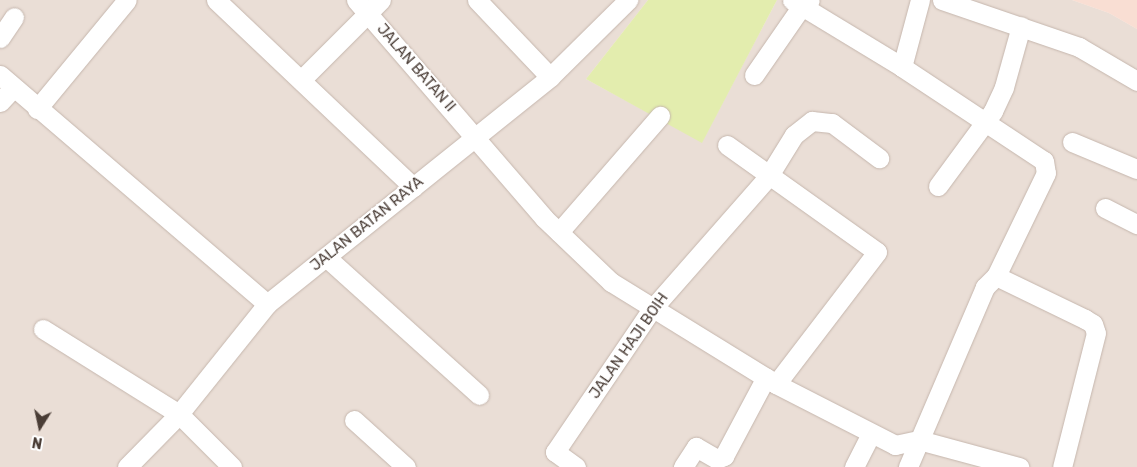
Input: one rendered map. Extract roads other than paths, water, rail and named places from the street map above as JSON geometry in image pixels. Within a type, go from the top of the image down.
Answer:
[{"type":"street","points":[[36,109],[128,0]]},
{"type":"street","points":[[216,0],[413,186]]},
{"type":"street","points":[[478,0],[550,77]]},
{"type":"street","points":[[902,67],[920,0]]},
{"type":"street","points":[[942,0],[974,6],[1021,26],[1079,47],[1137,81]]},
{"type":"street","name":"JALAN BATAN RAYA","points":[[127,467],[179,414],[267,304],[550,77],[626,1]]},
{"type":"street","points":[[754,75],[801,2],[1044,161],[1046,173],[996,276],[985,287],[908,467]]},
{"type":"street","points":[[301,80],[368,4]]},
{"type":"street","name":"JALAN BATAN II","points":[[368,4],[476,136],[559,232],[611,282],[771,381],[871,434],[895,446],[918,440]]},
{"type":"street","points":[[0,38],[14,17]]},
{"type":"street","points":[[938,186],[986,123],[1004,87],[1021,26]]},
{"type":"street","points":[[4,89],[36,109],[267,304]]},
{"type":"street","points":[[559,232],[660,116]]},
{"type":"street","name":"JALAN HAJI BOIH","points":[[576,467],[556,452],[652,309],[768,176],[794,135],[812,121],[832,123],[879,158]]},
{"type":"street","points":[[1072,142],[1137,169]]},
{"type":"street","points":[[683,467],[696,447],[717,459],[724,456],[771,381],[877,254],[875,250],[768,176],[727,145]]},
{"type":"street","points":[[1105,208],[1137,224]]},
{"type":"street","points":[[326,258],[479,395]]},
{"type":"street","points":[[996,276],[1093,324],[1096,334],[1062,467]]},
{"type":"street","points":[[43,329],[179,414],[232,467]]},
{"type":"street","points":[[354,420],[397,464]]},
{"type":"street","points":[[854,467],[871,434]]},
{"type":"street","points":[[918,440],[1019,467]]}]
